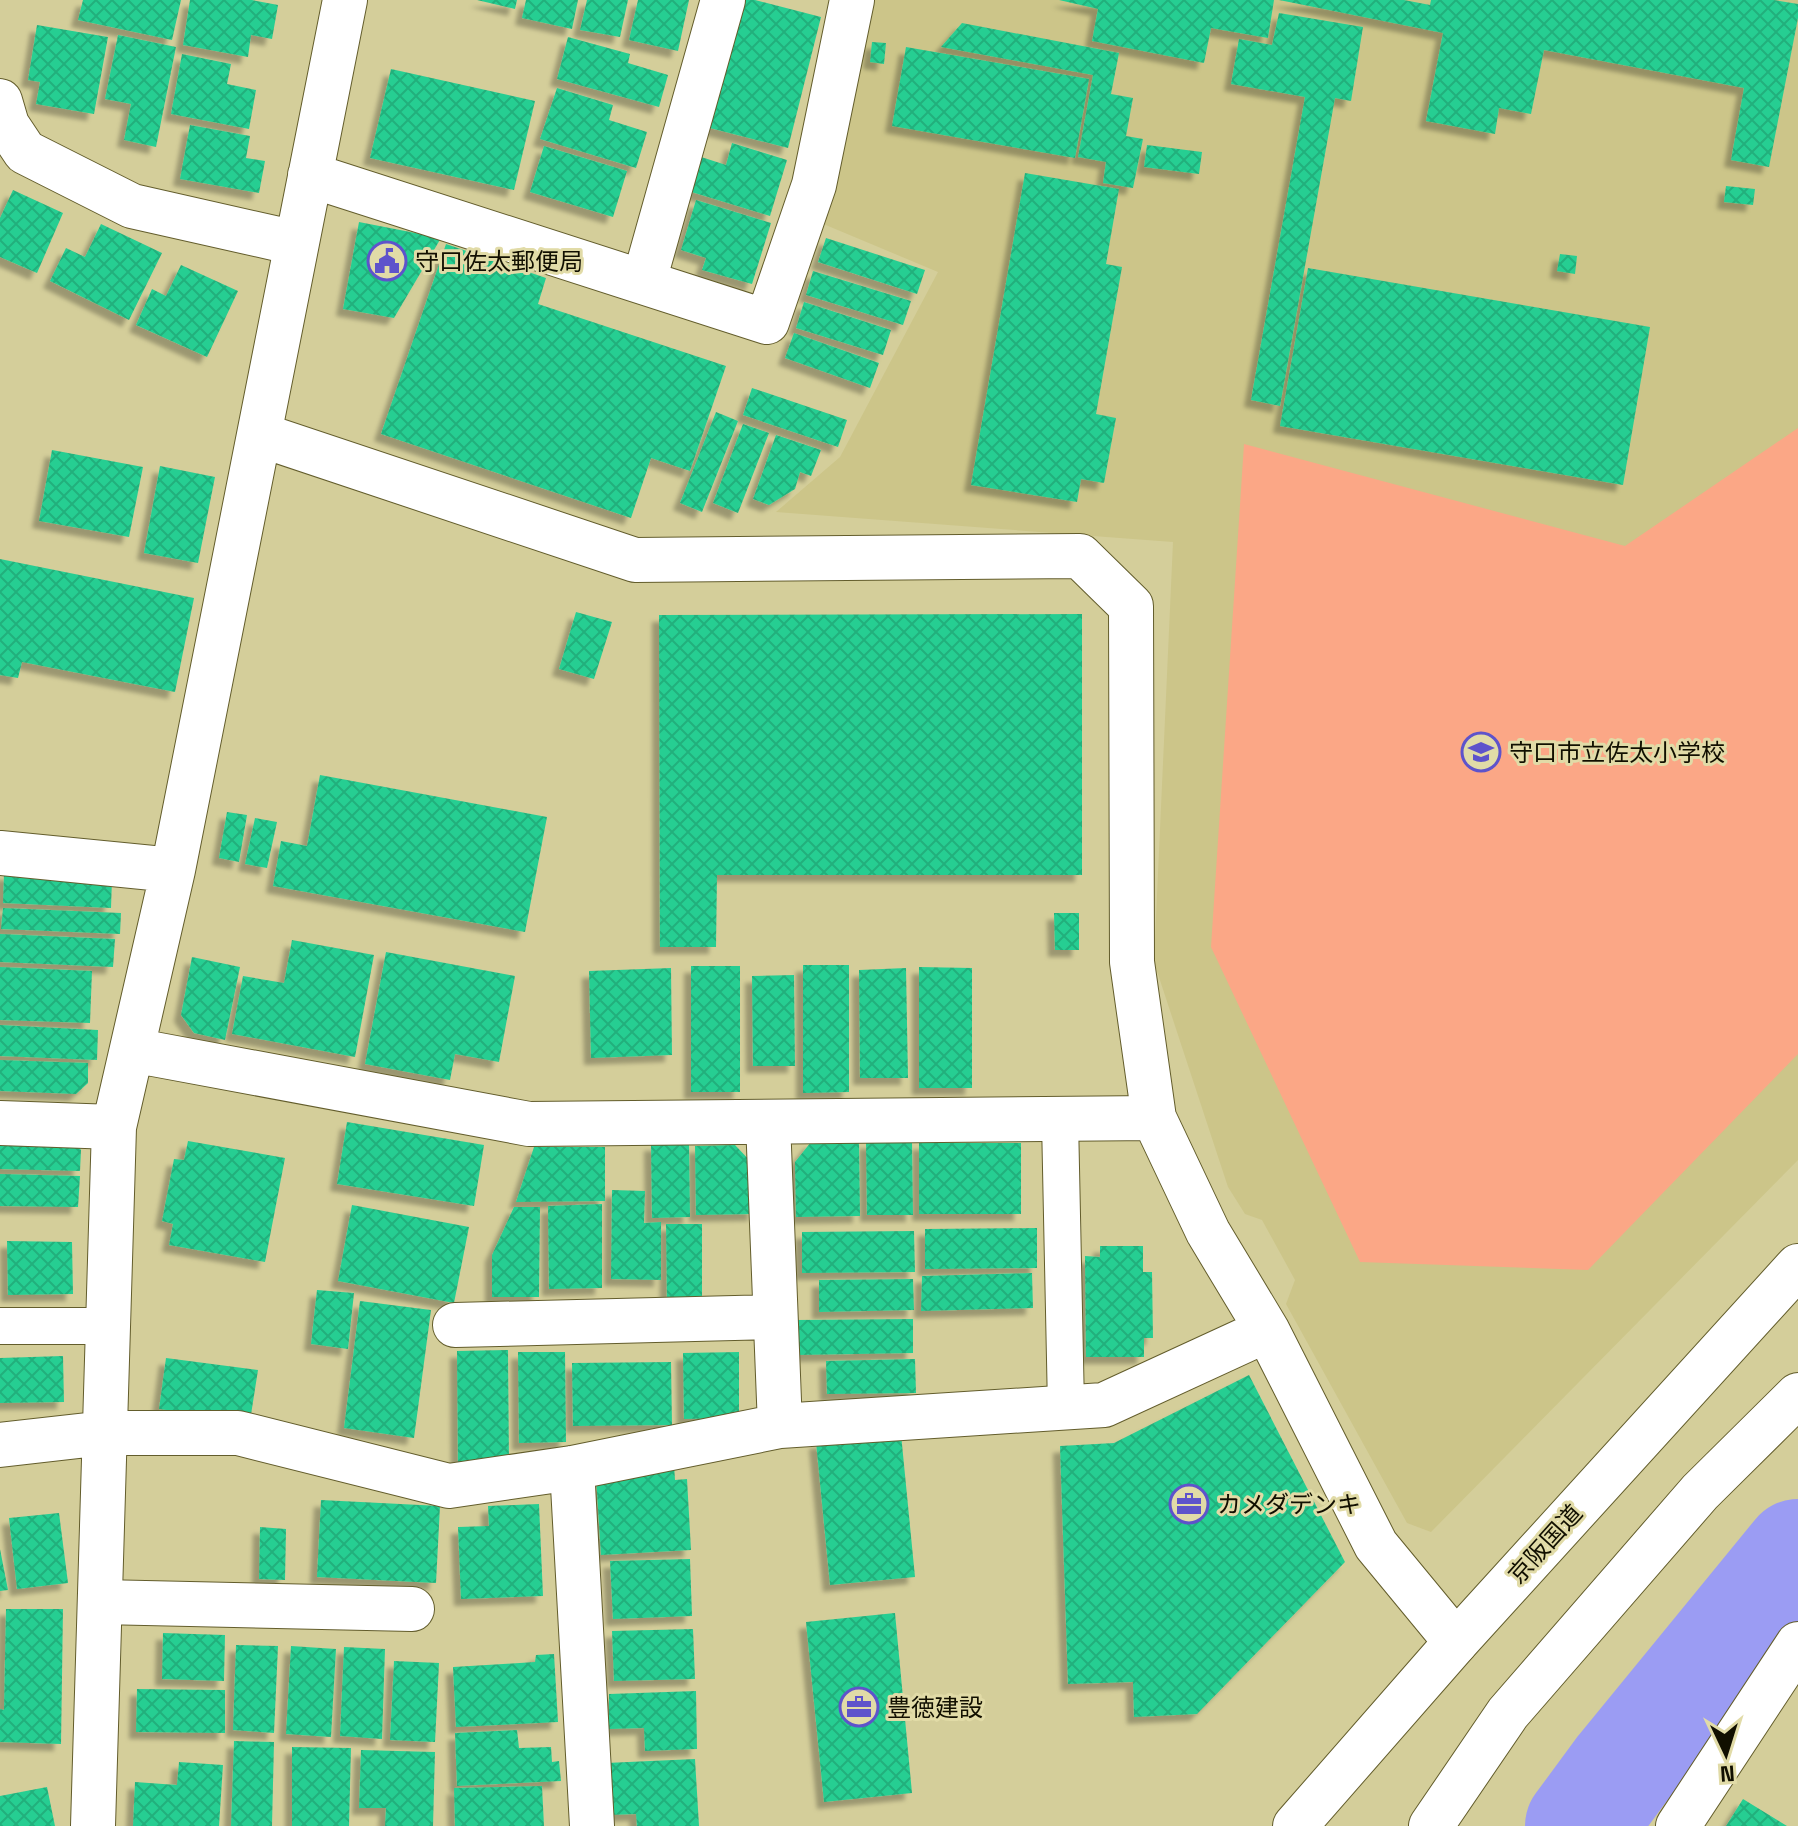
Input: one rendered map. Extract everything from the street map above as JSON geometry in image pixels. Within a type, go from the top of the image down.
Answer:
[{"type":"main road","points":[[93,1826],[114,1127],[173,870],[345,0]]},
{"type":"main road","points":[[644,281],[723,0]]},
{"type":"main road","points":[[310,175],[767,322],[814,185],[852,0]]},
{"type":"main road","points":[[0,101],[7,125],[25,152],[132,206],[296,243]]},
{"type":"main road","points":[[261,435],[635,560],[1080,556],[1131,606],[1132,962],[1154,1118],[1208,1232],[1267,1330],[1376,1545],[1456,1642]]},
{"type":"main road","points":[[0,853],[173,870]]},
{"type":"main road","points":[[132,1050],[529,1124],[1154,1118]]},
{"type":"main road","points":[[768,1122],[780,1426]]},
{"type":"main road","points":[[0,1123],[114,1127]]},
{"type":"main road","name":"京阪国道","points":[[1295,1826],[1456,1642],[1798,1266]]},
{"type":"main road","points":[[455,1325],[775,1317]]},
{"type":"main road","points":[[0,1445],[105,1433],[238,1433],[449,1486],[572,1468],[780,1426],[1104,1405],[1267,1330]]},
{"type":"main road","points":[[1431,1826],[1508,1713],[1700,1492],[1798,1395]]},
{"type":"main road","points":[[572,1468],[592,1826]]},
{"type":"main road","points":[[101,1602],[412,1609]]},
{"type":"main road","points":[[1678,1826],[1779,1701],[1798,1644]]},
{"type":"lane","points":[[1060,1120],[1066,1407]]},
{"type":"lane","points":[[0,1326],[109,1326]]},
{"type":"shaded area","name":"守口市立佐太小学校","points":[[868,0],[1798,0],[1798,1160],[1431,1532],[1407,1523],[1286,1304],[1295,1280],[1262,1220],[1245,1214],[1228,1187],[1154,962],[1173,542],[776,512],[840,457],[938,272],[821,223]]},
{"type":"shaded area","points":[[1798,428],[1798,1054],[1588,1270],[1360,1262],[1211,947],[1244,444],[1625,546]]},
{"type":"building","points":[[83,0],[181,0],[172,40],[78,20]]},
{"type":"building","points":[[190,0],[252,0],[278,5],[272,39],[251,35],[248,57],[183,45]]},
{"type":"building","points":[[477,0],[517,0],[515,9]]},
{"type":"building","points":[[526,0],[578,0],[572,29],[522,18]]},
{"type":"building","points":[[587,0],[628,0],[620,37],[580,30]]},
{"type":"building","points":[[638,0],[689,0],[678,51],[629,40]]},
{"type":"building","points":[[739,0],[755,0],[821,17],[788,148],[706,127]]},
{"type":"building","points":[[1059,0],[1274,0],[1268,38],[1211,28],[1204,63],[1092,41],[1098,9]]},
{"type":"building","points":[[1279,0],[1404,0],[1430,5],[1431,0],[1774,0],[1798,4],[1798,18],[1769,167],[1731,160],[1744,88],[1544,50],[1531,114],[1499,108],[1495,134],[1426,121],[1443,33]]},
{"type":"building","points":[[1279,13],[1363,27],[1351,101],[1335,98],[1280,406],[1251,400],[1305,97],[1231,84],[1239,39],[1272,45]]},
{"type":"building","points":[[962,23],[1119,53],[1111,94],[1133,98],[1126,136],[1143,139],[1133,188],[1103,183],[1106,162],[1078,157],[1093,75],[941,47]]},
{"type":"building","points":[[37,25],[108,37],[94,114],[36,104],[40,82],[28,80]]},
{"type":"building","points":[[118,35],[176,47],[156,147],[124,140],[131,104],[105,99]]},
{"type":"building","points":[[568,37],[630,54],[628,63],[668,75],[659,107],[557,79]]},
{"type":"building","points":[[872,42],[886,43],[884,64],[870,62]]},
{"type":"building","points":[[906,47],[1089,79],[1075,158],[892,126]]},
{"type":"building","points":[[182,54],[231,64],[227,84],[256,90],[249,129],[171,114]]},
{"type":"building","points":[[391,69],[535,101],[514,190],[370,158]]},
{"type":"building","points":[[557,88],[613,105],[609,120],[647,132],[636,168],[540,139]]},
{"type":"building","points":[[190,125],[250,136],[246,158],[265,161],[259,193],[180,179]]},
{"type":"building","points":[[732,143],[787,160],[770,216],[685,190],[695,155],[726,165]]},
{"type":"building","points":[[1147,145],[1202,152],[1199,174],[1144,167]]},
{"type":"building","points":[[544,146],[627,171],[613,217],[530,192]]},
{"type":"building","points":[[1025,173],[1119,189],[1106,264],[1122,267],[1096,414],[1116,418],[1104,483],[1081,479],[1077,502],[971,485]]},
{"type":"building","points":[[1726,186],[1755,189],[1753,205],[1724,202]]},
{"type":"building","points":[[13,190],[63,213],[37,273],[0,257],[0,218]]},
{"type":"building","points":[[696,200],[771,223],[752,284],[702,270],[706,258],[681,250]]},
{"type":"building","points":[[359,222],[441,238],[394,318],[343,309]]},
{"type":"building","points":[[101,224],[162,253],[129,320],[50,281],[66,248],[85,257]]},
{"type":"building","points":[[826,238],[925,270],[917,294],[818,262]]},
{"type":"building","points":[[446,244],[546,278],[538,304],[726,366],[690,471],[651,458],[631,518],[381,434]]},
{"type":"building","points":[[1560,254],[1577,256],[1575,274],[1557,271]]},
{"type":"building","points":[[181,265],[238,291],[207,357],[136,325],[152,289],[166,296]]},
{"type":"building","points":[[1308,268],[1650,327],[1623,485],[1280,426]]},
{"type":"building","points":[[813,271],[911,301],[903,325],[806,295]]},
{"type":"building","points":[[804,302],[891,330],[883,355],[796,328]]},
{"type":"building","points":[[794,333],[879,363],[870,388],[785,358]]},
{"type":"building","points":[[752,388],[847,420],[838,447],[743,415]]},
{"type":"building","points":[[716,412],[738,421],[702,512],[680,503]]},
{"type":"building","points":[[743,424],[769,433],[738,513],[713,503]]},
{"type":"building","points":[[776,435],[821,450],[811,476],[800,472],[795,489],[769,505],[753,499]]},
{"type":"building","points":[[52,450],[143,467],[129,537],[39,521]]},
{"type":"building","points":[[160,466],[215,477],[198,563],[144,553]]},
{"type":"building","points":[[0,559],[194,598],[175,692],[22,662],[18,678],[0,675]]},
{"type":"building","points":[[576,612],[612,622],[594,679],[559,669]]},
{"type":"building","points":[[1082,614],[1082,875],[717,875],[716,947],[660,947],[659,615]]},
{"type":"building","points":[[320,775],[547,817],[525,932],[273,886],[281,841],[307,846]]},
{"type":"building","points":[[227,812],[247,815],[239,862],[219,858]]},
{"type":"building","points":[[255,818],[277,822],[267,868],[245,864]]},
{"type":"building","points":[[4,873],[112,879],[111,908],[3,903]]},
{"type":"building","points":[[3,908],[121,913],[120,934],[1,929]]},
{"type":"building","points":[[1054,913],[1079,913],[1079,950],[1055,950]]},
{"type":"building","points":[[0,934],[115,939],[113,967],[0,962]]},
{"type":"building","points":[[292,940],[374,955],[355,1057],[232,1034],[243,976],[284,983]]},
{"type":"building","points":[[386,952],[515,976],[499,1062],[455,1054],[450,1080],[365,1064]]},
{"type":"building","points":[[192,957],[240,967],[225,1040],[194,1033],[181,1015]]},
{"type":"building","points":[[803,965],[849,965],[849,1092],[803,1093]]},
{"type":"building","points":[[691,966],[740,966],[740,1092],[691,1092]]},
{"type":"building","points":[[0,967],[92,971],[90,1023],[0,1020]]},
{"type":"building","points":[[919,967],[972,968],[972,1088],[919,1088]]},
{"type":"building","points":[[671,968],[672,1055],[591,1058],[589,971]]},
{"type":"building","points":[[906,968],[908,1078],[860,1078],[859,970]]},
{"type":"building","points":[[794,975],[795,1066],[753,1066],[752,976]]},
{"type":"building","points":[[0,1025],[98,1030],[97,1060],[0,1056]]},
{"type":"building","points":[[0,1060],[88,1063],[88,1083],[76,1094],[0,1091]]},
{"type":"building","points":[[347,1122],[484,1145],[474,1206],[337,1184]]},
{"type":"building","points":[[0,1139],[73,1140],[81,1150],[80,1171],[0,1169]]},
{"type":"building","points":[[188,1141],[285,1158],[265,1262],[169,1245],[173,1224],[162,1221],[174,1159],[184,1160]]},
{"type":"building","points":[[811,1142],[859,1142],[860,1216],[796,1217],[795,1162]]},
{"type":"building","points":[[866,1142],[912,1142],[913,1215],[867,1215]]},
{"type":"building","points":[[919,1143],[1021,1143],[1021,1214],[919,1214]]},
{"type":"building","points":[[651,1144],[689,1144],[690,1217],[652,1218]]},
{"type":"building","points":[[735,1145],[754,1165],[755,1214],[696,1215],[695,1146]]},
{"type":"building","points":[[534,1147],[605,1147],[605,1201],[516,1202]]},
{"type":"building","points":[[0,1174],[80,1176],[78,1207],[0,1206]]},
{"type":"building","points":[[612,1190],[645,1191],[644,1223],[661,1222],[661,1280],[611,1279]]},
{"type":"building","points":[[602,1204],[602,1288],[549,1289],[548,1206]]},
{"type":"building","points":[[352,1205],[469,1227],[454,1303],[338,1281]]},
{"type":"building","points":[[514,1207],[540,1207],[539,1297],[492,1297],[492,1255]]},
{"type":"building","points":[[666,1224],[702,1224],[702,1302],[667,1302]]},
{"type":"building","points":[[1037,1228],[1037,1268],[925,1269],[925,1229]]},
{"type":"building","points":[[914,1231],[915,1272],[802,1273],[802,1232]]},
{"type":"building","points":[[7,1241],[72,1242],[73,1294],[8,1295]]},
{"type":"building","points":[[1100,1246],[1143,1246],[1143,1272],[1152,1272],[1153,1338],[1144,1338],[1144,1357],[1086,1357],[1085,1256],[1100,1257]]},
{"type":"building","points":[[1032,1273],[1033,1308],[921,1311],[922,1276]]},
{"type":"building","points":[[913,1279],[914,1310],[819,1312],[819,1280]]},
{"type":"building","points":[[317,1290],[354,1293],[348,1349],[311,1344]]},
{"type":"building","points":[[360,1301],[431,1310],[414,1438],[344,1428]]},
{"type":"building","points":[[913,1319],[913,1353],[797,1355],[796,1320]]},
{"type":"building","points":[[508,1350],[509,1464],[458,1464],[457,1351]]},
{"type":"building","points":[[518,1352],[565,1352],[566,1442],[519,1443]]},
{"type":"building","points":[[739,1352],[739,1418],[684,1419],[683,1353]]},
{"type":"building","points":[[63,1356],[64,1402],[0,1403],[0,1358]]},
{"type":"building","points":[[166,1358],[258,1370],[250,1421],[159,1409]]},
{"type":"building","points":[[915,1359],[916,1393],[827,1394],[826,1361]]},
{"type":"building","points":[[671,1362],[672,1425],[573,1426],[572,1363]]},
{"type":"building","name":"カメダデンキ","points":[[1249,1375],[1345,1562],[1197,1714],[1134,1717],[1133,1682],[1068,1684],[1060,1446],[1114,1443]]},
{"type":"building","points":[[901,1434],[915,1577],[830,1585],[816,1442]]},
{"type":"building","points":[[674,1464],[675,1480],[687,1479],[691,1550],[601,1555],[596,1476]]},
{"type":"building","points":[[321,1500],[440,1506],[436,1583],[317,1577]]},
{"type":"building","points":[[539,1504],[543,1596],[461,1599],[458,1527],[489,1526],[488,1506]]},
{"type":"building","points":[[59,1513],[68,1583],[17,1589],[9,1518]]},
{"type":"building","points":[[260,1527],[286,1529],[285,1580],[259,1579]]},
{"type":"building","points":[[0,1549],[8,1590],[0,1591]]},
{"type":"building","points":[[690,1559],[692,1616],[613,1619],[610,1561]]},
{"type":"building","points":[[6,1609],[63,1609],[61,1744],[0,1742],[0,1709],[4,1710]]},
{"type":"building","name":"豊徳建設","points":[[895,1613],[912,1793],[824,1802],[806,1622]]},
{"type":"building","points":[[693,1629],[695,1679],[614,1681],[612,1631]]},
{"type":"building","points":[[163,1633],[225,1635],[224,1681],[162,1679]]},
{"type":"building","points":[[236,1645],[278,1646],[274,1733],[233,1730]]},
{"type":"building","points":[[291,1646],[336,1649],[331,1737],[286,1734]]},
{"type":"building","points":[[344,1647],[385,1649],[382,1739],[340,1736]]},
{"type":"building","points":[[554,1654],[558,1722],[456,1727],[453,1667],[535,1662],[536,1655]]},
{"type":"building","points":[[394,1661],[439,1663],[435,1742],[390,1740]]},
{"type":"building","points":[[137,1689],[225,1690],[225,1733],[136,1732]]},
{"type":"building","points":[[696,1691],[697,1749],[645,1751],[644,1728],[609,1729],[609,1694]]},
{"type":"building","points":[[517,1730],[519,1748],[551,1747],[552,1762],[559,1761],[561,1781],[457,1786],[455,1733]]},
{"type":"building","points":[[234,1741],[274,1742],[272,1826],[231,1826]]},
{"type":"building","points":[[292,1747],[351,1748],[349,1826],[292,1826]]},
{"type":"building","points":[[361,1750],[435,1752],[433,1826],[385,1826],[386,1808],[359,1808]]},
{"type":"building","points":[[695,1759],[699,1826],[637,1826],[636,1814],[609,1815],[606,1763]]},
{"type":"building","points":[[179,1762],[223,1765],[219,1826],[133,1826],[135,1782],[177,1785]]},
{"type":"building","points":[[542,1786],[544,1826],[455,1826],[454,1788]]},
{"type":"building","points":[[47,1787],[55,1826],[0,1826],[0,1796]]},
{"type":"building","points":[[1743,1799],[1787,1826],[1726,1826]]},
{"type":"waterway","points":[[1580,1826],[1622,1769],[1798,1554]]},
{"type":"place","name":"守口佐太郵便局","points":[[387,261]]},
{"type":"place","name":"守口市立佐太小学校","points":[[1481,752]]},
{"type":"place","name":"カメダデンキ","points":[[1189,1504]]},
{"type":"place","name":"豊徳建設","points":[[859,1707]]}]
